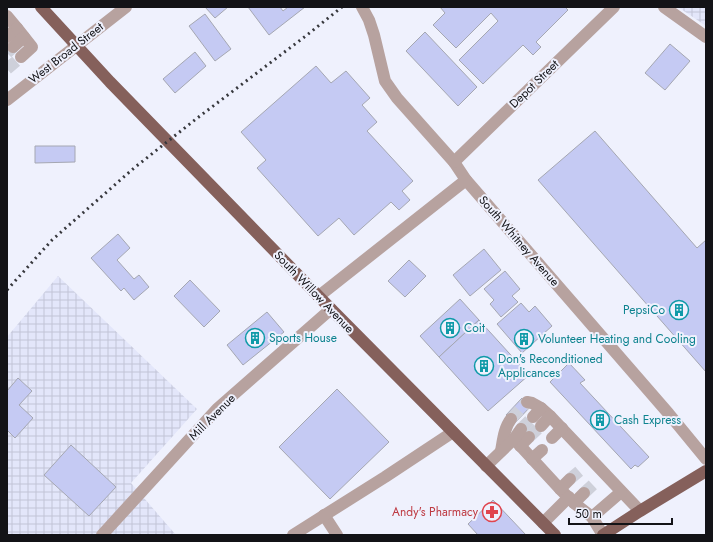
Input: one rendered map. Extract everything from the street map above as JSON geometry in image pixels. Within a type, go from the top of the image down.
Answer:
[{"type":"main road","name":"South Willow Avenue","points":[[41,7],[110,82],[331,309],[555,535]]},
{"type":"main road","points":[[603,535],[706,471]]},
{"type":"street","name":"West Broad Street","points":[[7,100],[126,7]]},
{"type":"street","name":"South Whitney Avenue","points":[[362,7],[369,20],[374,35],[385,81],[397,98],[454,162],[466,180],[669,414],[706,459]]},
{"type":"street","name":"Depot Street","points":[[454,162],[614,7]]},
{"type":"street","points":[[664,7],[706,37]]},
{"type":"street","points":[[7,16],[32,47],[14,47],[20,33]]},
{"type":"street","points":[[319,296],[466,180]]},
{"type":"street","name":"Mill Avenue","points":[[102,535],[217,409],[331,309]]},
{"type":"street","points":[[527,402],[532,403],[546,412],[562,428],[588,464],[601,478],[622,492],[640,511]]},
{"type":"street","points":[[537,422],[546,412]]},
{"type":"street","points":[[501,451],[507,424],[511,419]]},
{"type":"street","points":[[552,438],[562,428]]},
{"type":"street","points":[[293,535],[453,432]]},
{"type":"street","points":[[486,466],[501,451],[517,442],[525,433]]},
{"type":"street","points":[[517,442],[560,489],[592,517],[603,535]]},
{"type":"street","points":[[532,459],[542,450]]},
{"type":"street","points":[[560,489],[570,479]]},
{"type":"street","points":[[592,517],[622,492]]},
{"type":"street","points":[[543,523],[572,500],[584,493]]},
{"type":"street","points":[[324,515],[337,535]]},
{"type":"shaded area","points":[[678,7],[706,7],[706,26]]},
{"type":"shaded area","points":[[58,276],[197,409],[131,483],[176,535],[7,535],[7,337]]},
{"type":"building","points":[[205,7],[228,7],[215,18]]},
{"type":"building","points":[[248,7],[280,7],[283,11],[288,7],[305,7],[269,35]]},
{"type":"building","points":[[440,7],[565,7],[568,10],[536,42],[541,47],[533,55],[523,45],[483,84],[459,60],[498,21],[491,13],[456,48],[433,25],[445,13]]},
{"type":"building","points":[[205,14],[231,49],[215,61],[189,26]]},
{"type":"building","points":[[425,32],[477,87],[458,106],[406,51]]},
{"type":"building","points":[[670,44],[690,61],[665,90],[645,73]]},
{"type":"building","points":[[195,52],[206,66],[175,93],[163,79]]},
{"type":"building","points":[[316,66],[331,83],[346,71],[370,98],[362,105],[377,122],[367,131],[413,181],[402,191],[410,200],[399,210],[391,202],[354,235],[339,218],[318,236],[257,168],[266,160],[241,132]]},
{"type":"building","name":"PepsiCo","points":[[595,131],[697,248],[706,240],[706,372],[538,180]]},
{"type":"building","points":[[35,146],[75,146],[75,162],[35,163]]},
{"type":"building","points":[[118,234],[130,248],[117,260],[134,279],[139,275],[149,287],[134,300],[124,288],[121,291],[91,258]]},
{"type":"building","points":[[484,249],[501,270],[470,296],[453,275]]},
{"type":"building","points":[[409,260],[426,276],[405,297],[388,281]]},
{"type":"building","name":"Volunteer Heating and Cooling","points":[[505,271],[520,289],[512,296],[518,302],[501,317],[490,304],[494,300],[484,289]]},
{"type":"building","points":[[190,280],[220,311],[204,327],[174,296]]},
{"type":"building","name":"Coit","points":[[460,299],[479,320],[439,357],[420,336]]},
{"type":"building","name":"Volunteer Heating and Cooling","points":[[521,303],[529,312],[535,306],[552,326],[522,353],[497,324]]},
{"type":"building","name":"Sports House","points":[[267,312],[284,332],[243,365],[227,345]]},
{"type":"building","name":"Don's Reconditioned Applicances","points":[[479,320],[529,375],[488,411],[439,357]]},
{"type":"building","name":"Cash Express","points":[[569,363],[585,380],[580,383],[649,457],[638,467],[635,465],[631,469],[550,382]]},
{"type":"building","points":[[18,378],[32,391],[19,405],[33,418],[15,438],[7,430],[7,391]]},
{"type":"building","points":[[337,389],[389,442],[330,499],[279,447]]},
{"type":"building","points":[[522,398],[531,406],[515,423],[506,415]]},
{"type":"building","points":[[71,445],[116,487],[89,516],[44,475]]},
{"type":"building","name":"Andy's Pharmacy","points":[[493,500],[526,535],[478,535],[468,524]]},
{"type":"tunnel","points":[[7,53],[13,47]]},
{"type":"tunnel","points":[[7,69],[21,57]]},
{"type":"tunnel","points":[[511,419],[527,402]]},
{"type":"tunnel","points":[[521,429],[533,417]]},
{"type":"tunnel","points":[[529,437],[541,426]]},
{"type":"tunnel","points":[[570,479],[583,468]]},
{"type":"tunnel","points":[[584,493],[597,481]]},
{"type":"railway","points":[[7,290],[52,240],[134,168],[342,7]]},
{"type":"place","name":"PepsiCo","points":[[679,310]]},
{"type":"place","name":"Coit","points":[[450,328]]},
{"type":"place","name":"Sports House","points":[[255,338]]},
{"type":"place","name":"Volunteer Heating and Cooling","points":[[524,339]]},
{"type":"place","name":"Don's Reconditioned Applicances","points":[[484,366]]},
{"type":"place","name":"Cash Express","points":[[600,420]]},
{"type":"place","name":"Andy's Pharmacy","points":[[492,512]]}]
